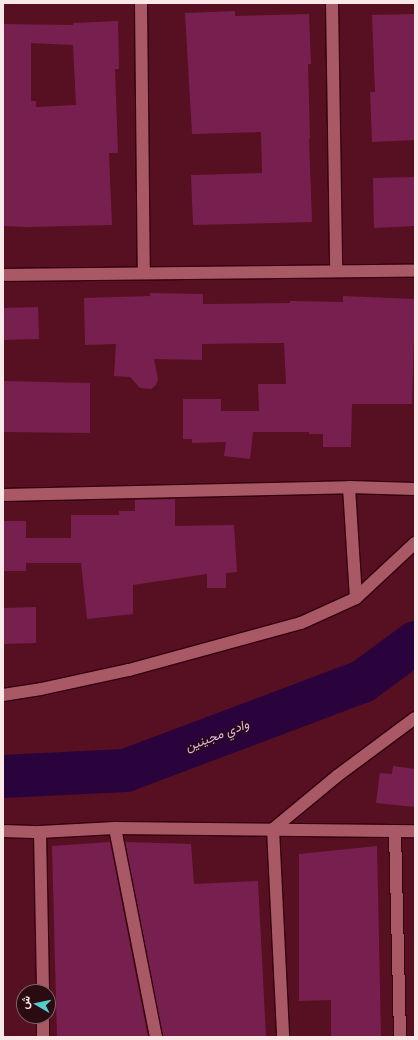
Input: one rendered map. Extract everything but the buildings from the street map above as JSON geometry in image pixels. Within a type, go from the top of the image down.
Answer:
[{"type":"street","points":[[141,3],[144,273]]},
{"type":"street","points":[[332,3],[336,272]]},
{"type":"street","points":[[3,275],[415,271]]},
{"type":"street","points":[[349,487],[356,598]]},
{"type":"street","points":[[3,495],[349,487],[415,489]]},
{"type":"street","points":[[3,695],[41,689],[129,670],[293,625],[356,598],[415,543]]},
{"type":"street","points":[[273,829],[338,776],[415,718]]},
{"type":"street","points":[[115,828],[156,1037]]},
{"type":"street","points":[[3,831],[40,832],[115,828],[415,831]]},
{"type":"street","points":[[273,829],[283,1037]]},
{"type":"street","points":[[395,831],[400,1037]]},
{"type":"street","points":[[40,832],[42,984]]},
{"type":"street","points":[[43,1024],[43,1037]]},
{"type":"waterway","name":"وادي مجينين","points":[[3,776],[125,770],[362,681],[415,642]]}]
